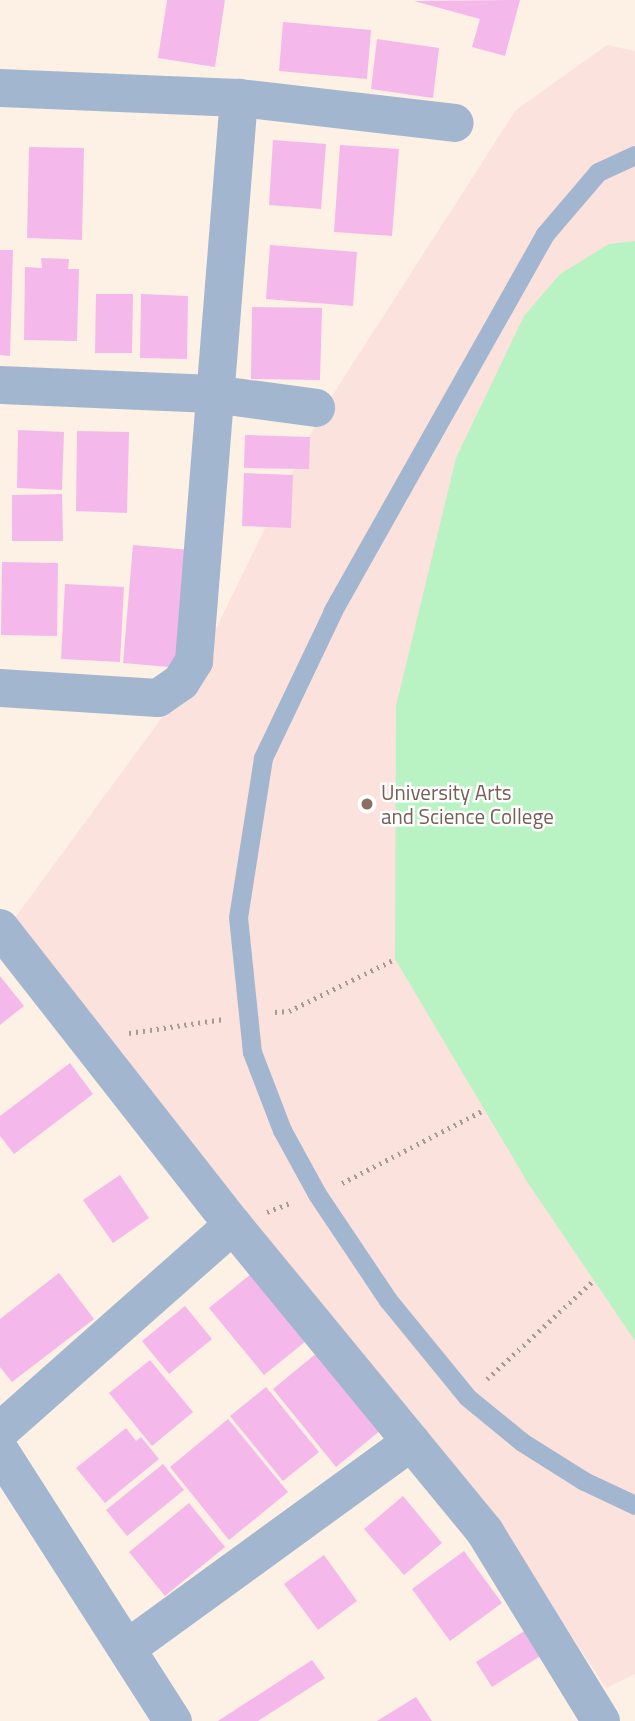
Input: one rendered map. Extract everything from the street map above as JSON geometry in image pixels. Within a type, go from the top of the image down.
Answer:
[{"type":"street","points":[[0,88],[239,98],[456,123]]},
{"type":"street","points":[[0,688],[158,698],[181,682],[194,661],[213,394],[239,98]]},
{"type":"street","points":[[0,385],[213,394],[316,408]]},
{"type":"street","points":[[0,928],[233,1225],[485,1532],[601,1721]]},
{"type":"street","points":[[0,1431],[233,1225]]},
{"type":"street","points":[[129,1647],[411,1442]]},
{"type":"street","points":[[0,1451],[129,1647],[173,1721]]},
{"type":"lane","points":[[635,155],[598,172],[545,234],[333,611],[263,758],[238,917],[252,1052],[282,1130],[317,1194],[388,1300],[467,1397],[532,1448],[584,1481],[635,1505]]},
{"type":"path","points":[[233,1225],[317,1194],[484,1110]]},
{"type":"path","points":[[467,1397],[594,1280]]},
{"type":"shaded area","name":"University Arts and Science College","points":[[607,45],[635,51],[635,1674],[606,1688],[516,1552],[3,934],[194,674],[321,413],[516,110]]},
{"type":"green space","points":[[635,241],[635,1341],[528,1183],[395,959],[396,706],[456,458],[524,316],[560,274],[609,244]]},
{"type":"building","points":[[167,0],[225,0],[215,67],[158,58]]},
{"type":"building","points":[[520,0],[505,56],[472,47],[480,19],[414,1]]},
{"type":"building","points":[[283,22],[371,30],[367,79],[279,71]]},
{"type":"building","points":[[377,39],[439,48],[433,98],[371,89]]},
{"type":"building","points":[[273,140],[326,144],[321,209],[269,205]]},
{"type":"building","points":[[340,145],[399,149],[392,236],[334,232]]},
{"type":"building","points":[[29,147],[84,148],[82,240],[27,238]]},
{"type":"building","points":[[270,245],[357,252],[353,306],[266,299]]},
{"type":"building","points":[[0,250],[13,250],[10,356],[0,355]]},
{"type":"building","points":[[41,258],[69,259],[68,269],[79,269],[77,341],[24,340],[25,267],[42,268]]},
{"type":"building","points":[[96,294],[133,294],[132,353],[95,353]]},
{"type":"building","points":[[141,294],[188,296],[187,359],[140,358]]},
{"type":"building","points":[[252,307],[322,308],[320,380],[251,379]]},
{"type":"building","points":[[18,430],[64,432],[62,490],[17,488]]},
{"type":"building","points":[[77,431],[129,432],[127,513],[76,511]]},
{"type":"building","points":[[245,435],[310,437],[309,469],[244,468]]},
{"type":"building","points":[[244,473],[293,475],[291,528],[242,526]]},
{"type":"building","points":[[62,494],[63,541],[12,541],[12,495]]},
{"type":"building","points":[[133,545],[190,550],[180,668],[123,663]]},
{"type":"building","points":[[2,562],[58,563],[57,636],[1,635]]},
{"type":"building","points":[[65,584],[124,587],[120,662],[61,659]]},
{"type":"building","points":[[0,976],[24,1006],[0,1025]]},
{"type":"building","points":[[70,1063],[93,1094],[14,1154],[0,1136],[0,1116]]},
{"type":"building","points":[[120,1175],[149,1218],[113,1243],[83,1200]]},
{"type":"building","points":[[59,1273],[94,1319],[12,1382],[0,1367],[0,1319]]},
{"type":"building","points":[[251,1274],[306,1341],[264,1375],[209,1308]]},
{"type":"building","points":[[185,1306],[212,1339],[169,1374],[142,1341]]},
{"type":"building","points":[[318,1352],[382,1429],[336,1467],[273,1389]]},
{"type":"building","points":[[150,1360],[193,1412],[152,1446],[109,1393]]},
{"type":"building","points":[[266,1387],[319,1452],[283,1481],[230,1416]]},
{"type":"building","points":[[228,1419],[288,1492],[229,1540],[170,1467]]},
{"type":"building","points":[[126,1428],[136,1441],[141,1437],[159,1459],[105,1503],[76,1468]]},
{"type":"building","points":[[163,1464],[184,1490],[127,1536],[106,1510]]},
{"type":"building","points":[[403,1496],[442,1543],[404,1575],[364,1529]]},
{"type":"building","points":[[189,1503],[225,1547],[165,1596],[129,1552]]},
{"type":"building","points":[[464,1551],[502,1603],[450,1641],[412,1589]]},
{"type":"building","points":[[324,1555],[357,1601],[318,1630],[284,1584]]},
{"type":"building","points":[[532,1626],[548,1651],[492,1687],[476,1662]]},
{"type":"building","points":[[312,1660],[325,1678],[258,1721],[218,1721]]},
{"type":"building","points":[[416,1697],[432,1721],[377,1721]]},
{"type":"place","name":"University Arts and Science College","points":[[367,804]]}]
